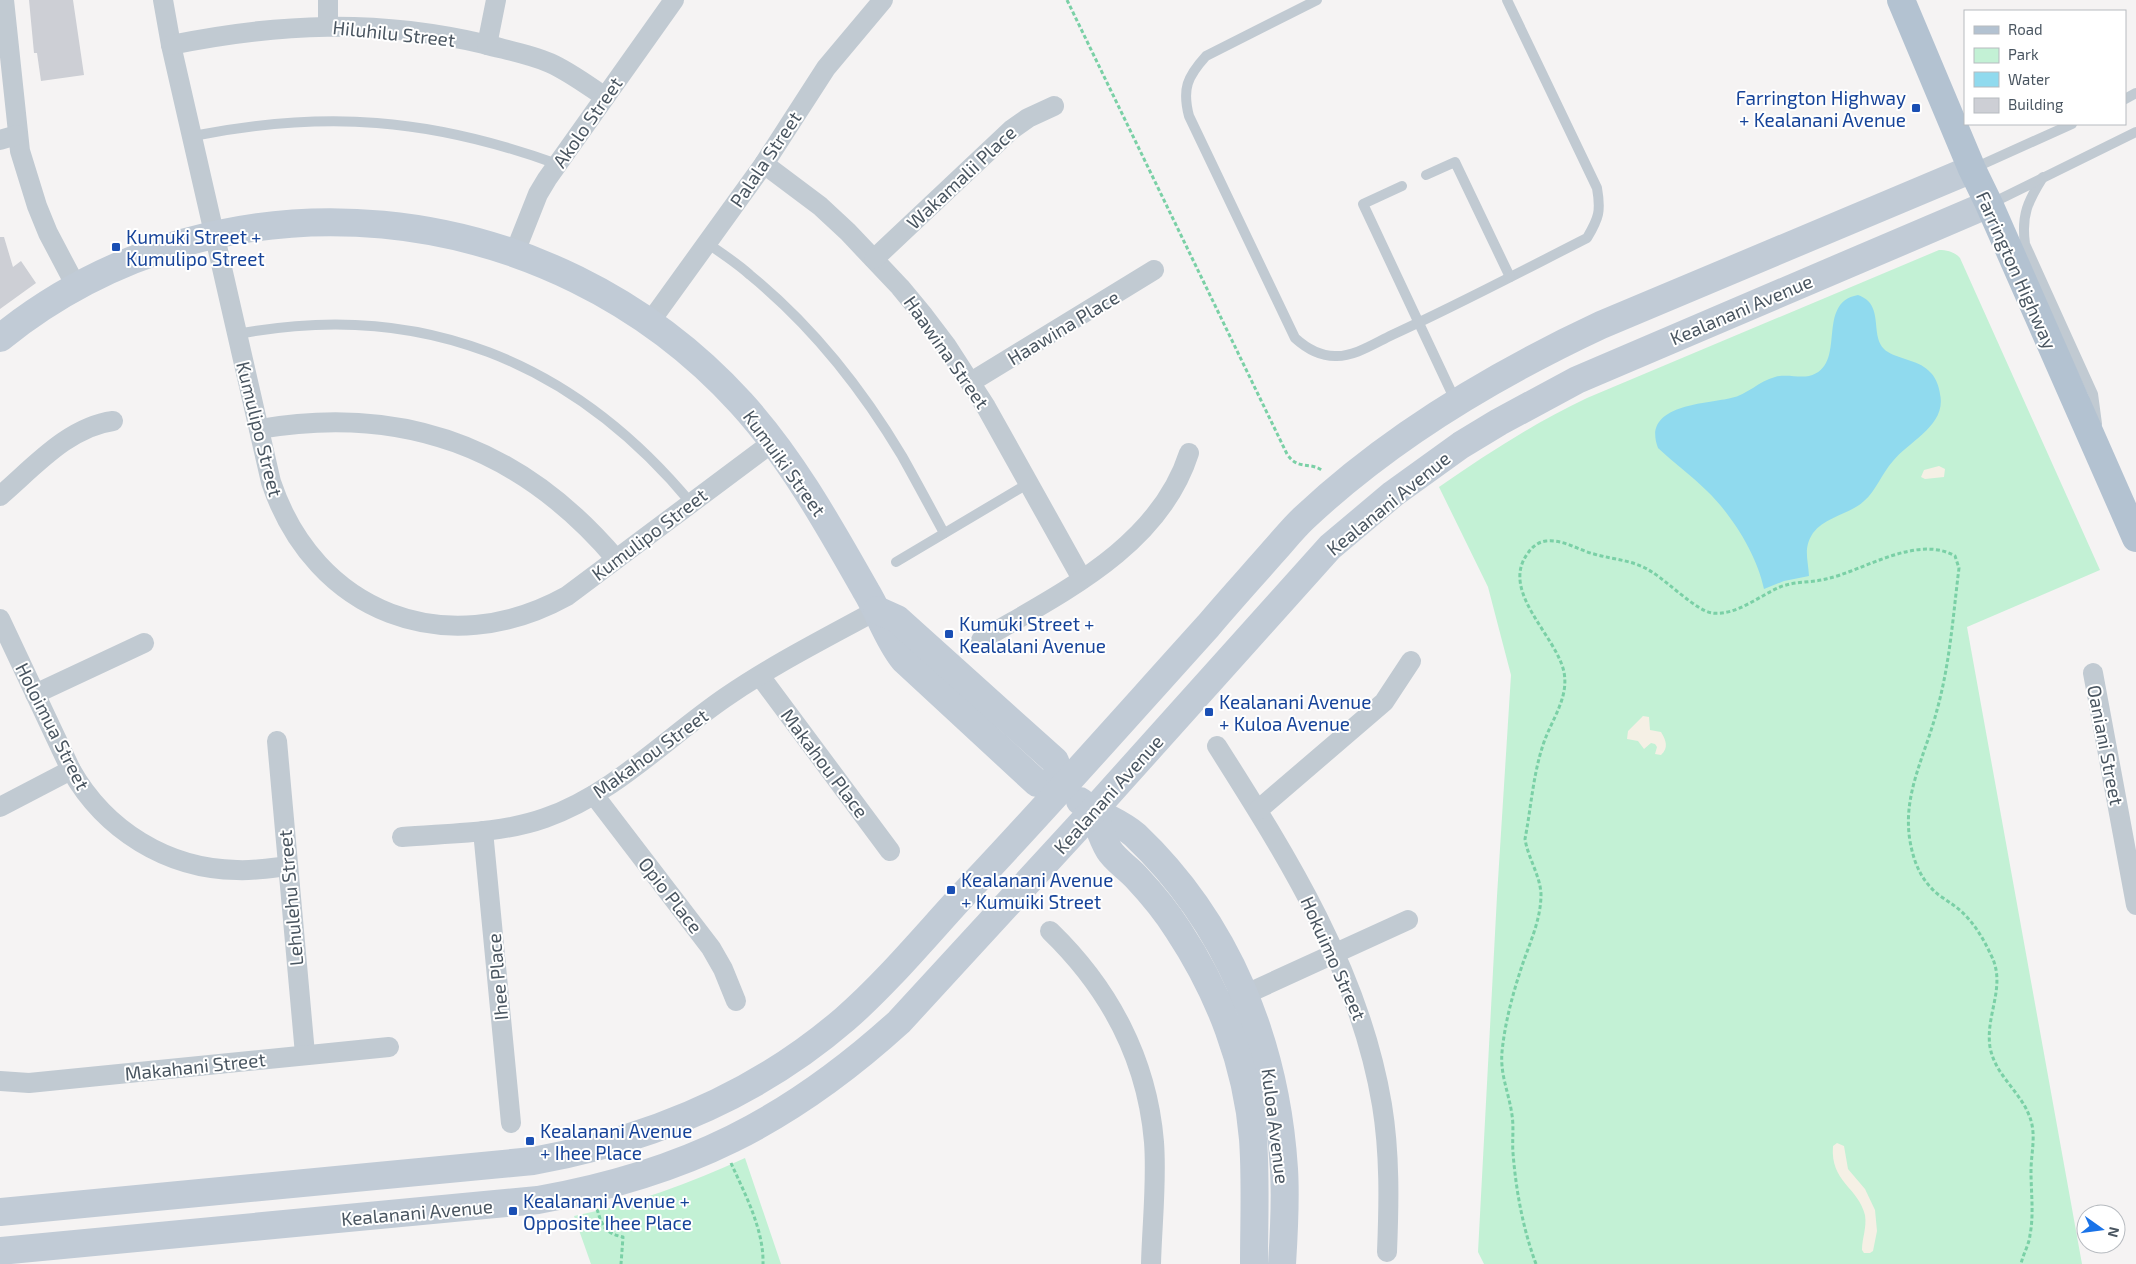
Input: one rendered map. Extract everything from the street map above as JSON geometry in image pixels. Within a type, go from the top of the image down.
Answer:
[{"type":"main road","name":"Farrington Highway","points":[[1901,0],[1972,169],[2136,538]]},
{"type":"street","points":[[4,0],[9,138],[20,151],[37,206],[48,233],[77,288]]},
{"type":"street","name":"Kumulipo Street","points":[[163,0],[271,482],[278,502],[298,541],[312,558],[344,588],[382,610],[422,622],[465,626],[508,621],[535,612],[567,596],[774,442]]},
{"type":"street","points":[[328,0],[328,26]]},
{"type":"street","points":[[487,45],[496,0]]},
{"type":"street","name":"Akolo Street","points":[[515,252],[538,194],[557,164],[674,0]]},
{"type":"street","name":"Palala Street","points":[[650,322],[764,164],[826,68],[884,0]]},
{"type":"street","name":"Hiluhilu Street","points":[[172,45],[206,38],[280,28],[328,26],[400,30],[487,45],[548,63],[576,77],[605,97]]},
{"type":"street","name":"Wakamalii Place","points":[[874,259],[1011,130],[1028,118],[1054,106]]},
{"type":"street","name":"Haawina Street","points":[[764,164],[820,206],[874,259],[924,316],[971,382],[1082,579]]},
{"type":"street","name":"Kealanani Avenue","points":[[0,1212],[533,1161],[610,1145],[685,1119],[752,1085],[807,1048],[844,1020],[898,967],[922,938],[1064,787],[1302,519],[1404,437],[1519,365],[1601,325],[1972,169]]},
{"type":"street","name":"Kealanani Avenue","points":[[0,1251],[538,1200],[590,1190],[660,1170],[722,1145],[806,1098],[875,1044],[927,993],[1093,812],[1330,547],[1393,494],[1461,445],[1537,400],[1617,361],[1989,204]]},
{"type":"street","name":"Kumuiki Street","points":[[0,338],[34,313],[77,288],[131,262],[166,249],[216,236],[272,226],[309,222],[382,224],[455,235],[515,252],[562,271],[596,288],[650,322],[716,377],[774,442],[827,522],[877,610],[891,643],[904,660],[1036,783],[1064,787]]},
{"type":"street","name":"Haawina Place","points":[[971,382],[1154,270]]},
{"type":"street","points":[[0,496],[71,436],[90,426],[113,421]]},
{"type":"street","points":[[259,428],[315,421],[344,421],[400,427],[454,442],[507,466],[555,498],[591,530],[616,559]]},
{"type":"street","points":[[981,640],[1109,561],[1133,539],[1170,495],[1180,477],[1189,453]]},
{"type":"street","name":"Makahou Street","points":[[402,837],[483,831],[522,825],[563,811],[594,795],[617,780],[726,697],[790,657],[877,610]]},
{"type":"street","name":"Holoimua Street","points":[[0,619],[71,770],[85,792],[116,825],[153,850],[173,858],[216,869],[239,870],[287,866]]},
{"type":"street","points":[[35,694],[144,643]]},
{"type":"street","points":[[1258,810],[1384,702],[1411,661]]},
{"type":"street","name":"Oaniani Street","points":[[2093,672],[2136,905]]},
{"type":"street","name":"Makahou Place","points":[[760,676],[890,851]]},
{"type":"street","name":"Lehulehu Street","points":[[277,741],[305,1054]]},
{"type":"street","name":"Hokuimo Street","points":[[1217,746],[1258,810],[1310,901],[1336,954],[1355,1000],[1366,1034],[1382,1106],[1389,1183],[1387,1252]]},
{"type":"street","points":[[0,807],[71,770]]},
{"type":"street","name":"Kuloa Avenue","points":[[1064,787],[1093,812],[1133,834],[1178,882],[1216,936],[1245,994],[1268,1063],[1277,1108],[1284,1170],[1282,1264]]},
{"type":"street","name":"Opio Place","points":[[594,795],[711,948],[724,969],[736,1001]]},
{"type":"street","name":"Kuloa Avenue","points":[[1093,812],[1109,851],[1141,883],[1175,925],[1192,950],[1219,1005],[1241,1070],[1253,1137],[1255,1171],[1254,1264]]},
{"type":"street","name":"Ihee Place","points":[[483,831],[511,1123]]},
{"type":"street","points":[[1219,1005],[1408,920]]},
{"type":"street","points":[[1050,931],[1070,950],[1104,993],[1130,1042],[1140,1068],[1150,1110],[1154,1143],[1151,1264]]},
{"type":"street","name":"Makahani Street","points":[[0,1081],[29,1083],[389,1047]]},
{"type":"lane","points":[[1317,0],[1206,56],[1192,71],[1185,100],[1189,116],[1295,338],[1304,346],[1319,354],[1336,357],[1351,353],[1418,323],[1587,238],[1597,221],[1600,207],[1597,188],[1507,0]]},
{"type":"lane","points":[[192,136],[228,129],[299,121],[371,122],[406,125],[464,136],[520,151],[557,164]]},
{"type":"lane","points":[[1972,169],[2070,125]]},
{"type":"lane","points":[[1989,204],[2136,132]]},
{"type":"lane","points":[[1426,175],[1455,162],[1510,277]]},
{"type":"lane","points":[[2043,177],[2025,210],[2023,228],[2025,244],[2093,394],[2104,467]]},
{"type":"lane","points":[[1402,186],[1363,204],[1456,403]]},
{"type":"lane","points":[[707,243],[750,274],[811,333],[862,395],[902,456],[944,533]]},
{"type":"lane","points":[[238,334],[306,324],[374,325],[417,332],[475,347],[537,373],[594,409],[646,453],[691,503]]},
{"type":"lane","points":[[896,562],[1028,483]]},
{"type":"path","points":[[1067,0],[1287,454],[1298,465],[1320,469],[1337,489]]},
{"type":"path","points":[[1536,1264],[1523,1220],[1513,1152],[1512,1113],[1502,1069],[1506,1028],[1512,1000],[1536,928],[1540,909],[1541,893],[1538,879],[1527,852],[1525,839],[1542,751],[1561,704],[1565,686],[1564,672],[1558,656],[1531,611],[1519,578],[1520,566],[1535,545],[1543,541],[1554,540],[1591,553],[1640,565],[1670,584],[1696,606],[1712,613],[1725,613],[1783,586],[1826,580],[1860,566],[1912,552],[1938,550],[1954,556],[1959,568],[1955,587],[1951,646],[1937,711],[1913,784],[1908,818],[1910,840],[1920,874],[1928,885],[1970,920],[1996,965],[1998,988],[1989,1032],[1991,1053],[1998,1070],[2022,1102],[2029,1115],[2034,1139],[2031,1169],[2032,1223],[2030,1238],[2021,1264]]},
{"type":"path","points":[[722,1145],[744,1191],[763,1250],[763,1264]]},
{"type":"path","points":[[590,1190],[602,1224],[611,1234],[623,1236],[621,1264]]},
{"type":"green space","points":[[1939,250],[1951,252],[1960,258],[2100,570],[1967,627],[2076,1231],[2076,1254],[2080,1254],[2082,1264],[1484,1264],[1478,1252],[1511,675],[1488,587],[1439,487],[1511,439],[1587,398]]},
{"type":"green space","points":[[745,1158],[781,1264],[591,1264],[574,1216],[661,1192]]},
{"type":"sand","points":[[1939,466],[1945,469],[1944,477],[1925,479],[1921,477],[1924,470]]},
{"type":"sand","points":[[1643,716],[1649,717],[1650,730],[1661,732],[1664,738],[1666,747],[1661,755],[1655,754],[1657,747],[1655,744],[1651,743],[1644,749],[1638,741],[1627,739],[1628,731]]},
{"type":"sand","points":[[1837,1143],[1844,1146],[1848,1169],[1865,1189],[1875,1210],[1877,1231],[1873,1251],[1870,1253],[1864,1253],[1862,1250],[1865,1215],[1857,1197],[1840,1176],[1833,1158],[1833,1146]]},
{"type":"water","points":[[1858,295],[1867,300],[1872,306],[1882,346],[1893,355],[1921,365],[1934,377],[1940,394],[1941,405],[1938,415],[1925,432],[1893,461],[1864,501],[1852,510],[1824,523],[1813,533],[1807,549],[1809,576],[1784,581],[1764,589],[1756,563],[1734,524],[1707,491],[1658,448],[1655,433],[1659,422],[1667,414],[1679,409],[1737,396],[1775,377],[1809,376],[1821,370],[1827,360],[1837,310],[1845,300]]},
{"type":"building","points":[[29,0],[73,0],[84,75],[41,81],[37,53],[34,53]]},
{"type":"building","points":[[0,237],[4,237],[13,267],[21,261],[36,283],[0,309]]},
{"type":"place","name":"Farrington Highway + Kealanani Avenue","points":[[1916,108]]},
{"type":"place","name":"Kumuki Street + Kumulipo Street","points":[[116,247]]},
{"type":"place","name":"Kumuki Street + Kealalani Avenue","points":[[949,634]]},
{"type":"place","name":"Kealanani Avenue + Kuloa Avenue","points":[[1209,712]]},
{"type":"place","name":"Kealanani Avenue + Kumuiki Street","points":[[951,890]]},
{"type":"place","name":"Kealanani Avenue + Ihee Place","points":[[530,1141]]},
{"type":"place","name":"Kealanani Avenue + Opposite Ihee Place","points":[[513,1211]]}]
